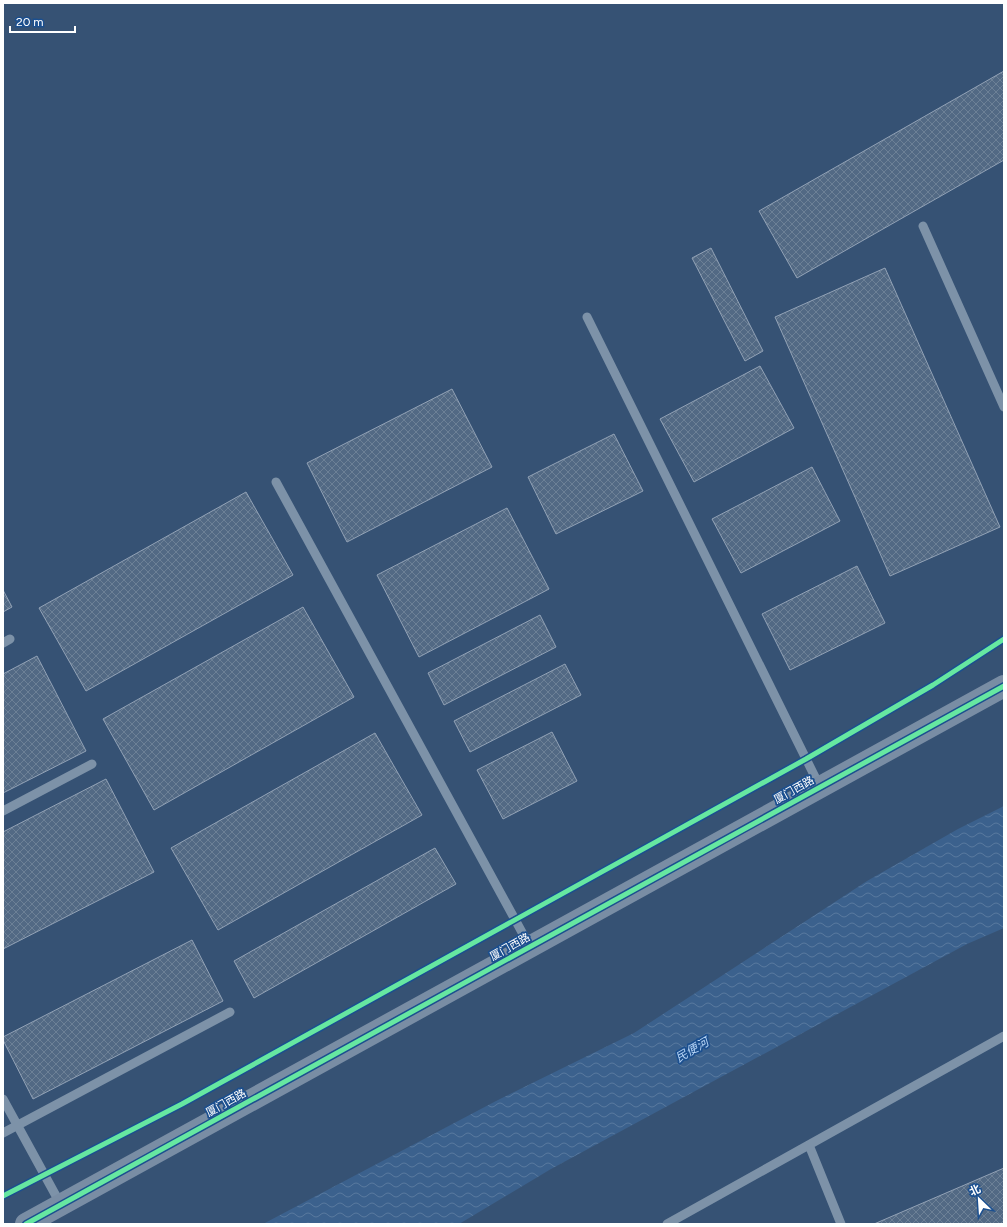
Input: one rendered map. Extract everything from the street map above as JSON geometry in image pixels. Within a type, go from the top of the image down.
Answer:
[{"type":"street","name":"厦门西路","points":[[26,1224],[1004,686]]},
{"type":"lane","points":[[923,226],[1004,407]]},
{"type":"lane","points":[[587,316],[820,787]]},
{"type":"lane","points":[[276,482],[530,947]]},
{"type":"lane","points":[[3,811],[92,764]]},
{"type":"lane","points":[[3,1133],[230,1012]]},
{"type":"lane","points":[[667,1224],[1004,1036]]},
{"type":"lane","points":[[3,1099],[61,1205]]},
{"type":"lane","points":[[809,1145],[842,1224]]},
{"type":"water","name":"民便河","points":[[1004,806],[1004,928],[967,944],[551,1169],[459,1224],[263,1224],[496,1101],[634,1033],[867,881],[958,829]]},
{"type":"building","points":[[1004,71],[1004,160],[797,278],[759,211]]},
{"type":"building","points":[[711,248],[763,351],[745,361],[692,258]]},
{"type":"building","points":[[885,268],[1000,527],[890,576],[775,317]]},
{"type":"building","points":[[760,366],[794,428],[694,482],[660,419]]},
{"type":"building","points":[[452,389],[492,467],[347,542],[307,463]]},
{"type":"building","points":[[614,434],[643,491],[556,534],[528,477]]},
{"type":"building","points":[[812,467],[840,521],[741,573],[712,519]]},
{"type":"building","points":[[246,492],[293,575],[86,691],[39,608]]},
{"type":"building","points":[[507,508],[549,589],[419,657],[377,575]]},
{"type":"building","points":[[857,566],[885,623],[790,670],[762,614]]},
{"type":"building","points":[[3,590],[12,607],[3,612]]},
{"type":"building","points":[[303,607],[354,697],[154,810],[103,719]]},
{"type":"building","points":[[540,615],[556,647],[444,705],[428,673]]},
{"type":"building","points":[[37,656],[86,751],[3,793],[3,674]]},
{"type":"building","points":[[565,664],[581,695],[470,752],[454,721]]},
{"type":"building","points":[[552,732],[577,781],[503,819],[477,770]]},
{"type":"building","points":[[375,733],[422,815],[218,930],[171,848]]},
{"type":"building","points":[[106,779],[154,872],[3,949],[3,832]]},
{"type":"building","points":[[435,848],[456,884],[254,998],[234,961]]},
{"type":"building","points":[[192,940],[223,1001],[33,1099],[3,1040],[3,1037]]},
{"type":"building","points":[[1004,1168],[1004,1224],[874,1224]]},
{"type":"cycle path","points":[[3,1196],[182,1104],[806,759],[933,685],[1004,639]]},
{"type":"cycle path","points":[[26,1224],[1004,686]]}]
